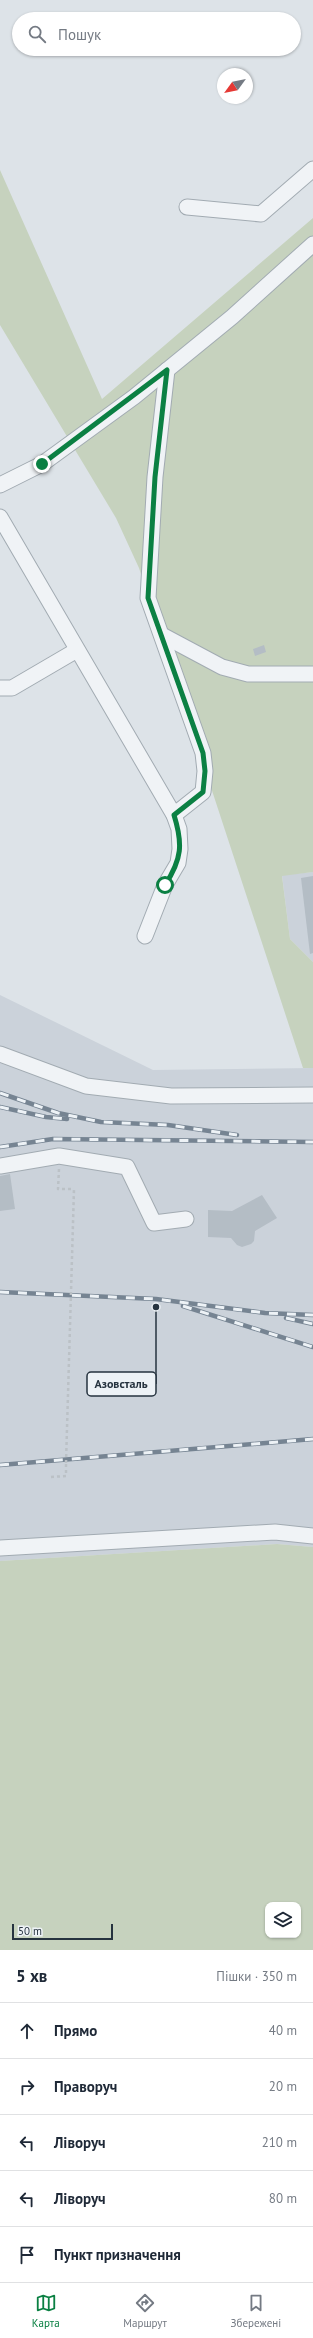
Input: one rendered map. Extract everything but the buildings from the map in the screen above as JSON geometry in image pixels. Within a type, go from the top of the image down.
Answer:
[{"type":"lane","points":[[187,207],[261,214],[313,169]]},
{"type":"lane","points":[[0,485],[42,464],[167,370],[232,317],[313,244]]},
{"type":"lane","points":[[167,370],[155,477],[148,598],[203,753],[205,771],[203,792],[174,815]]},
{"type":"lane","points":[[0,517],[174,815],[179,829],[180,849],[178,863],[165,885],[145,936]]},
{"type":"lane","points":[[162,635],[222,667],[248,674],[313,674]]},
{"type":"lane","points":[[0,688],[12,688],[77,650]]},
{"type":"lane","points":[[0,1054],[86,1086],[171,1096],[313,1096]]},
{"type":"lane","points":[[0,1166],[59,1156],[127,1167],[154,1223],[186,1219]]},
{"type":"lane","points":[[0,1548],[275,1532],[313,1536]]},
{"type":"path","points":[[51,1476],[66,1476],[74,1189],[58,1189],[59,1156]]},
{"type":"shaded area","points":[[313,872],[313,962],[290,939],[282,875]]},
{"type":"shaded area","points":[[0,995],[153,1070],[313,1068],[313,1547],[277,1544],[0,1561]]},
{"type":"green space","points":[[0,170],[102,399],[313,218],[313,872],[282,876],[290,939],[313,962],[313,1068],[303,1068],[139,568],[116,518],[0,325]]},
{"type":"green space","points":[[277,1544],[313,1547],[313,1950],[0,1950],[0,1561]]},
{"type":"railway","points":[[0,1093],[58,1113],[101,1122],[168,1125],[237,1135]]},
{"type":"railway","points":[[0,1107],[46,1117],[67,1119]]},
{"type":"railway","points":[[0,1147],[53,1139],[313,1142]]},
{"type":"railway","points":[[0,1292],[156,1299],[265,1313],[313,1315]]},
{"type":"railway","points":[[183,1306],[313,1347]]},
{"type":"railway","points":[[286,1318],[313,1324]]},
{"type":"railway","points":[[0,1465],[313,1439]]},
{"type":"place","name":"Азовсталь","points":[[156,1307]]},
{"type":"route","points":[[42,464],[134,397],[167,370],[155,477],[148,598],[203,753],[205,771],[203,792],[174,815],[179,829],[180,849],[178,863],[165,885]]}]
